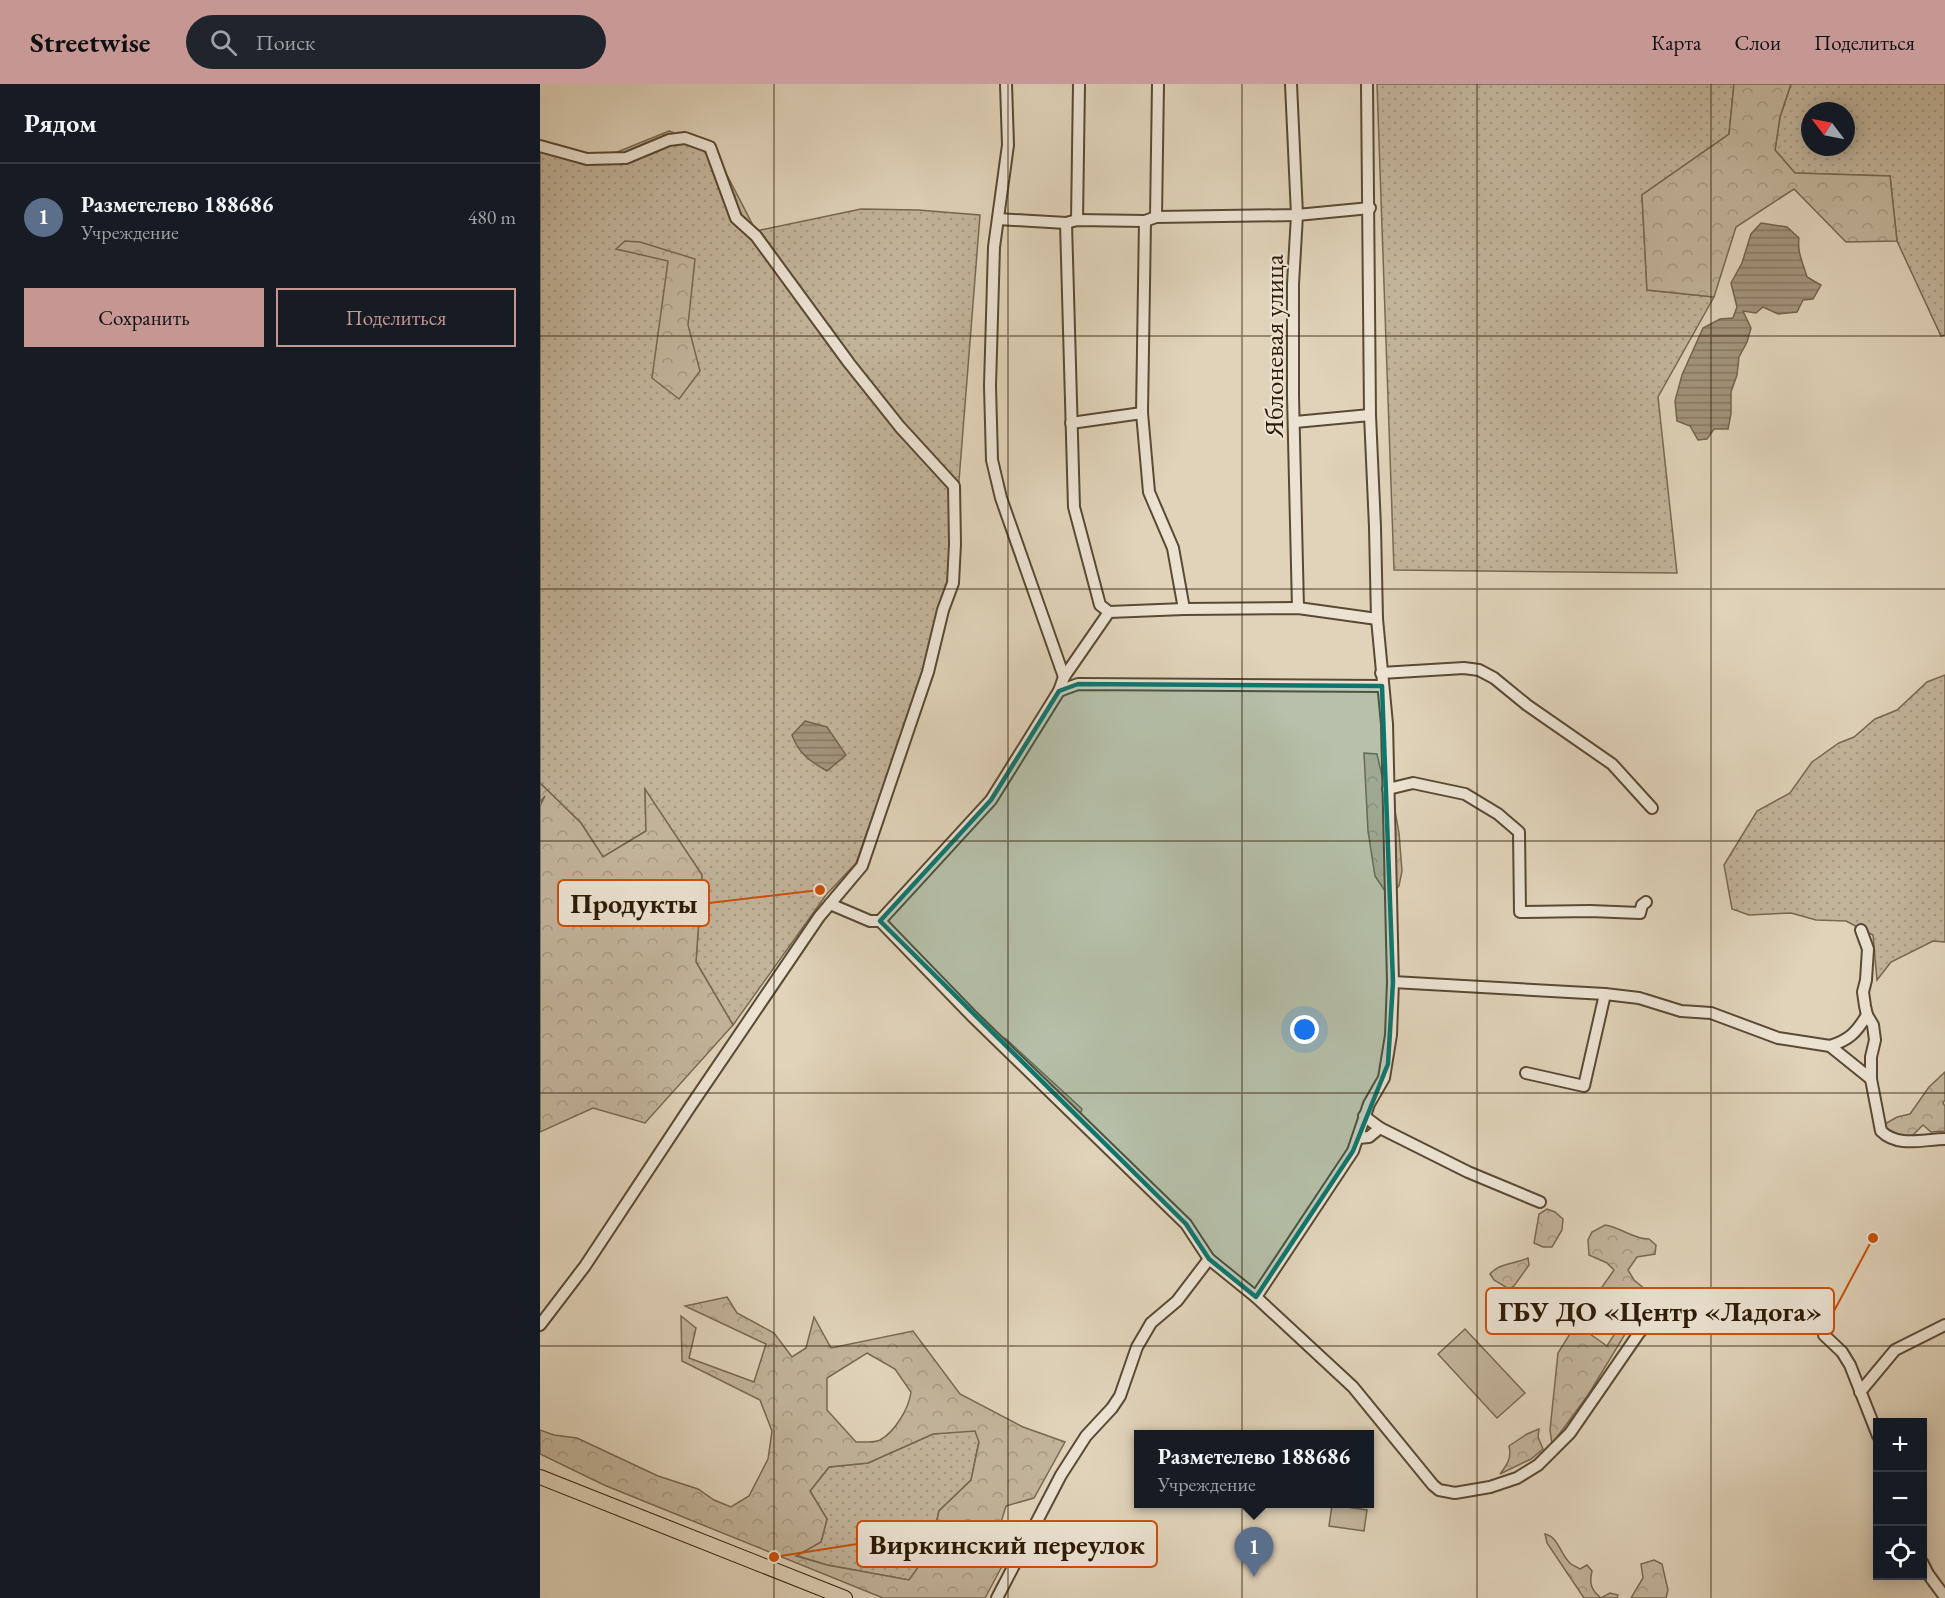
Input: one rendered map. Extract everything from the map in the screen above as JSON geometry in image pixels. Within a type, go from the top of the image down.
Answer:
[{"type":"main road","points":[[540,1477],[845,1598]]},
{"type":"street","points":[[1006,84],[1008,145],[994,247],[990,386],[992,460],[1001,498],[1064,677]]},
{"type":"street","points":[[1078,84],[1072,221],[1071,423],[1074,507],[1100,605],[1109,612],[1298,608],[1377,619]]},
{"type":"street","points":[[1156,217],[1158,84]]},
{"type":"street","name":"Яблоневая улица","points":[[1292,84],[1297,215],[1293,284],[1293,396],[1298,608]]},
{"type":"street","points":[[1256,1297],[1353,1152],[1364,1116],[1384,1078],[1391,1035],[1393,982],[1387,724],[1377,619],[1370,415],[1370,208],[1367,84]]},
{"type":"street","points":[[540,146],[586,159],[626,158],[669,140],[686,138],[710,147],[736,218],[756,236],[900,427],[954,486],[956,544],[953,583],[943,610],[928,672],[862,866],[813,926],[590,1258],[540,1325]]},
{"type":"street","points":[[998,219],[1144,221],[1156,217],[1297,215],[1370,208]]},
{"type":"street","points":[[1144,221],[1142,413],[1149,492],[1173,548],[1184,609]]},
{"type":"street","points":[[1071,423],[1142,413]]},
{"type":"street","points":[[1295,422],[1370,415]]},
{"type":"street","points":[[880,921],[992,800],[1059,691],[1064,677],[1109,612]]},
{"type":"street","points":[[1382,673],[1464,668],[1479,670],[1494,678],[1527,705],[1612,764],[1652,808]]},
{"type":"street","points":[[1059,691],[1078,684],[1382,686]]},
{"type":"street","points":[[1388,789],[1413,783],[1465,794],[1498,814],[1519,832],[1520,912],[1590,910],[1640,913],[1642,905],[1646,902]]},
{"type":"street","points":[[830,904],[870,921],[880,921],[973,1017],[1186,1224],[1209,1259],[1256,1297],[1353,1387],[1439,1490],[1455,1494],[1503,1484],[1538,1465],[1570,1433],[1639,1333],[1667,1302]]},
{"type":"street","points":[[1861,930],[1868,949],[1863,992],[1867,1016],[1873,1025],[1875,1040],[1871,1057],[1871,1079],[1881,1131],[1893,1140],[1905,1142],[1945,1139]]},
{"type":"street","points":[[1393,982],[1639,998],[1681,1011],[1711,1013],[1778,1038],[1830,1046],[1846,1041],[1857,1032],[1867,1016]]},
{"type":"street","points":[[1526,1073],[1584,1086],[1605,994]]},
{"type":"street","points":[[1830,1046],[1871,1079]]},
{"type":"street","points":[[1364,1116],[1380,1128],[1468,1172],[1540,1202]]},
{"type":"street","points":[[1358,1138],[1369,1137],[1380,1128]]},
{"type":"street","points":[[998,1598],[1061,1475],[1086,1436],[1120,1396],[1137,1347],[1151,1323],[1177,1301],[1209,1259]]},
{"type":"street","points":[[1860,1392],[1895,1350],[1945,1325]]},
{"type":"street","points":[[1824,1335],[1842,1352],[1850,1365],[1873,1424]]},
{"type":"street","points":[[1927,1572],[1945,1597]]},
{"type":"highlighted area","points":[[1078,684],[1382,686],[1393,982],[1388,1064],[1353,1151],[1256,1297],[1209,1259],[1186,1224],[880,921],[991,800],[1059,691]]},
{"type":"green space","points":[[1377,84],[1734,84],[1729,134],[1642,195],[1647,290],[1714,297],[1658,397],[1677,573],[1394,570]]},
{"type":"green space","points":[[1734,84],[1791,84],[1780,117],[1775,150],[1795,173],[1890,176],[1897,241],[1846,242],[1794,189],[1736,227],[1714,297],[1647,290],[1642,195],[1729,134]]},
{"type":"green space","points":[[1791,84],[1945,84],[1945,335],[1941,336],[1897,241],[1890,176],[1795,173],[1775,150],[1780,117]]},
{"type":"green space","points":[[669,131],[713,148],[756,231],[861,209],[918,210],[980,215],[951,582],[911,709],[856,863],[826,895],[733,1025],[696,962],[702,875],[645,790],[646,831],[603,857],[581,823],[540,783],[540,148],[600,159]]},
{"type":"green space","points":[[625,241],[640,242],[695,259],[688,325],[700,371],[679,399],[652,378],[668,261],[616,249]]},
{"type":"green space","points":[[1945,675],[1945,942],[1933,941],[1891,962],[1877,980],[1873,935],[1846,921],[1816,920],[1791,913],[1749,915],[1732,909],[1724,865],[1757,811],[1790,793],[1812,762],[1839,743],[1854,737],[1875,719],[1897,710],[1927,682]]},
{"type":"green space","points":[[1364,753],[1377,754],[1387,798],[1395,811],[1399,833],[1402,871],[1399,886],[1389,897],[1375,876],[1368,831]]},
{"type":"green space","points":[[540,783],[581,823],[603,857],[646,831],[645,789],[702,875],[696,962],[733,1025],[645,1123],[593,1108],[540,1132],[540,806],[545,796],[540,802]]},
{"type":"green space","points":[[1001,1037],[1006,1039],[1082,1109],[1081,1112],[1076,1113],[1000,1041]]},
{"type":"green space","points":[[1945,1072],[1945,1100],[1943,1103],[1945,1131],[1931,1132],[1923,1125],[1912,1136],[1902,1136],[1885,1128],[1885,1124],[1897,1117],[1910,1114],[1929,1087]]},
{"type":"green space","points":[[1547,1209],[1563,1219],[1562,1230],[1552,1247],[1543,1247],[1534,1243],[1539,1214]]},
{"type":"green space","points":[[1605,1225],[1649,1239],[1656,1245],[1655,1254],[1637,1257],[1628,1270],[1634,1280],[1646,1290],[1624,1336],[1588,1395],[1552,1444],[1550,1430],[1558,1353],[1576,1324],[1607,1346],[1614,1335],[1583,1314],[1614,1270],[1607,1263],[1589,1255],[1588,1240],[1592,1232]]},
{"type":"green space","points":[[1528,1258],[1529,1265],[1514,1286],[1509,1289],[1494,1280],[1490,1274],[1503,1266]]},
{"type":"green space","points":[[727,1297],[737,1313],[774,1333],[792,1357],[806,1348],[814,1317],[831,1348],[913,1331],[960,1394],[1023,1427],[1065,1442],[1034,1498],[1006,1506],[995,1542],[1008,1555],[985,1598],[883,1598],[604,1485],[540,1454],[540,1430],[554,1435],[577,1438],[658,1476],[698,1489],[714,1500],[731,1507],[749,1496],[768,1459],[772,1431],[760,1400],[682,1361],[681,1316],[696,1328],[689,1358],[754,1382],[766,1344],[685,1306]],"holes":[[[867,1353],[895,1369],[911,1392],[900,1419],[886,1436],[875,1442],[856,1442],[827,1410],[827,1378]],[[975,1431],[979,1442],[971,1480],[939,1511],[930,1551],[909,1580],[827,1565],[796,1556],[821,1542],[827,1519],[810,1491],[829,1467],[868,1463],[933,1434]]]},
{"type":"green space","points":[[1465,1329],[1525,1393],[1497,1418],[1438,1354]]},
{"type":"green space","points":[[1539,1429],[1538,1437],[1543,1449],[1531,1459],[1500,1474],[1508,1461],[1509,1446]]},
{"type":"green space","points":[[975,1430],[979,1441],[971,1480],[939,1511],[930,1551],[909,1580],[827,1565],[795,1555],[821,1542],[827,1519],[810,1491],[829,1467],[868,1463],[933,1434]]},
{"type":"green space","points":[[1332,1508],[1367,1510],[1364,1531],[1329,1526]]},
{"type":"green space","points":[[1545,1534],[1553,1538],[1571,1564],[1580,1569],[1587,1565],[1592,1571],[1592,1586],[1601,1598],[1584,1598],[1547,1543]]},
{"type":"green space","points":[[1654,1560],[1662,1564],[1668,1590],[1666,1598],[1631,1598],[1643,1578],[1641,1564]]},
{"type":"green space","points":[[1610,1593],[1618,1595],[1617,1598],[1601,1598]]},
{"type":"shaded area","points":[[1761,223],[1787,227],[1799,238],[1800,253],[1807,277],[1821,285],[1813,299],[1803,300],[1797,312],[1778,314],[1763,307],[1756,313],[1743,311],[1751,328],[1739,357],[1737,375],[1731,392],[1728,429],[1714,429],[1707,439],[1698,440],[1690,426],[1677,421],[1675,401],[1682,375],[1703,328],[1720,319],[1733,318],[1737,307],[1731,283],[1742,263],[1751,234]]},
{"type":"shaded area","points":[[805,721],[827,727],[846,755],[827,771],[806,756],[792,735]]},
{"type":"place","name":"Продукты","points":[[820,890]]},
{"type":"place","name":"ГБУ ДО «Центр «Ладога»","points":[[1873,1238]]},
{"type":"place","name":"Виркинский переулок","points":[[774,1557]]},
{"type":"place","name":"Разметелево 188686","points":[[1254,1577]]}]
